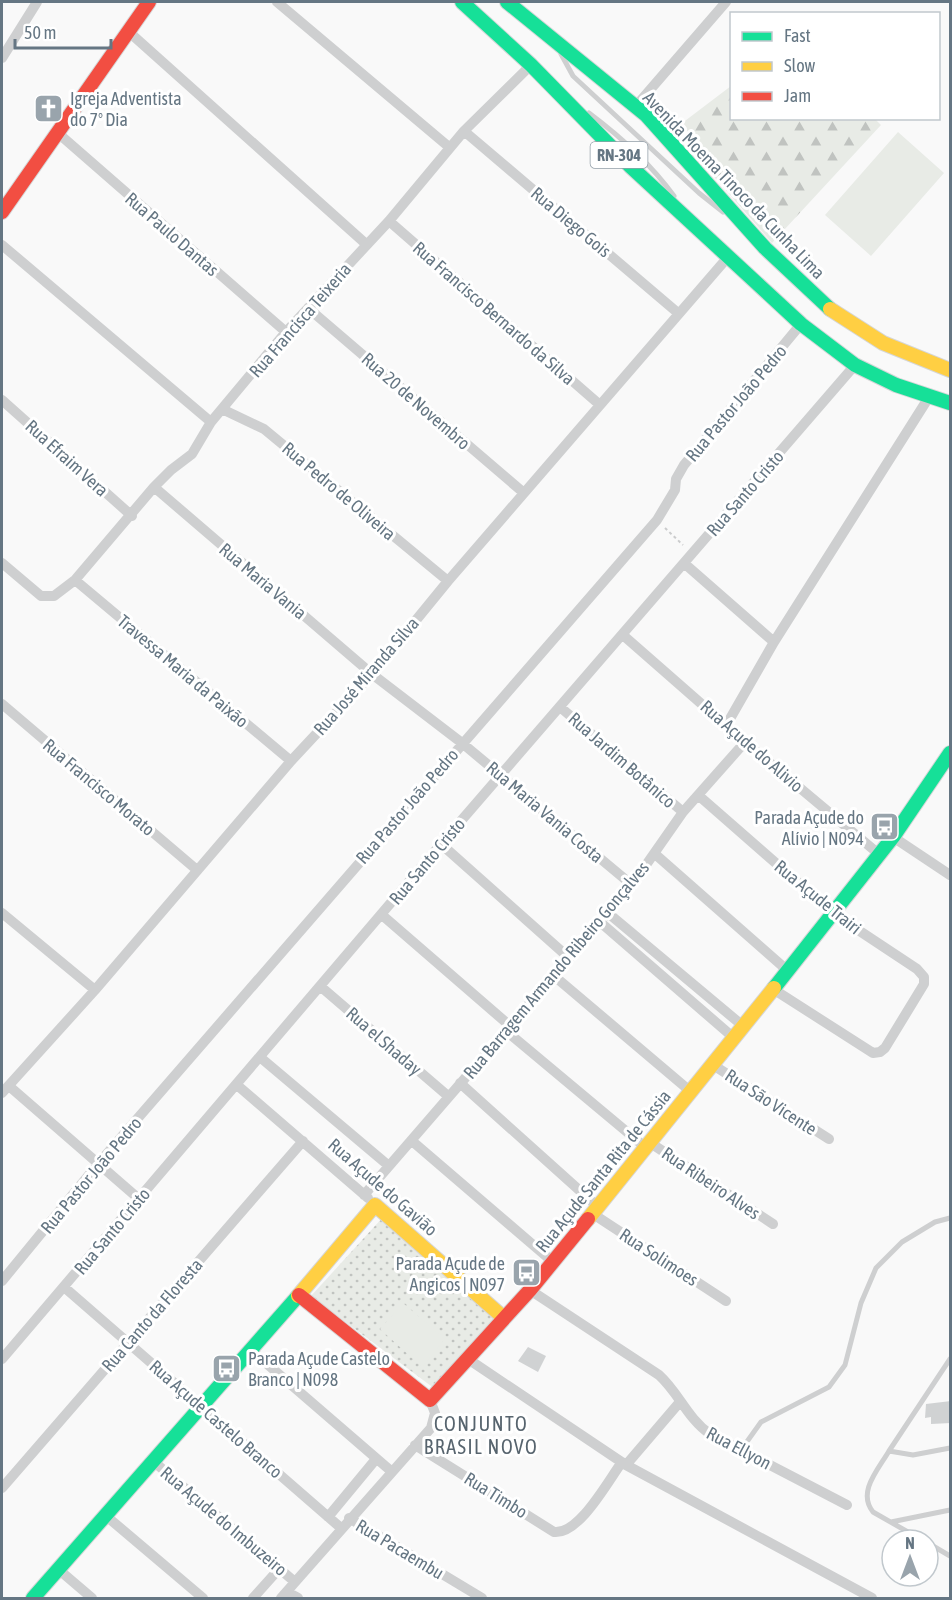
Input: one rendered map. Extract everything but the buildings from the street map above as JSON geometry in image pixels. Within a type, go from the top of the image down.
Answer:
[{"type":"street","points":[[2,58],[37,2]]},
{"type":"street","points":[[2,212],[59,134],[149,2]]},
{"type":"street","points":[[277,2],[449,147]]},
{"type":"street","name":"RN-304","points":[[462,2],[531,65],[630,166],[801,324],[855,365],[951,403]]},
{"type":"street","name":"Avenida Moema Tinoco da Cunha Lima","points":[[507,2],[554,43],[636,106],[665,134],[760,241],[819,300],[882,343],[951,370]]},
{"type":"street","points":[[636,106],[726,2]]},
{"type":"street","points":[[129,32],[366,244]]},
{"type":"street","name":"Rua Francisca Teixeria","points":[[2,563],[41,596],[54,596],[75,580],[154,488],[171,470],[192,454],[211,422],[224,410],[286,332],[389,221],[449,147],[531,65]]},
{"type":"street","name":"Rua Diego Gois","points":[[464,131],[678,313]]},
{"type":"street","name":"Rua Paulo Dantas","points":[[59,134],[286,332]]},
{"type":"street","name":"Rua Francisco Bernardo da Silva","points":[[389,221],[600,405]]},
{"type":"street","points":[[2,245],[211,422]]},
{"type":"street","name":"Rua José Miranda Silva","points":[[5,1089],[95,990],[291,761],[372,674],[448,581],[728,256]]},
{"type":"street","name":"Rua 20 de Novembro","points":[[308,308],[524,493]]},
{"type":"street","name":"Rua Pastor João Pedro","points":[[2,1281],[98,1164],[657,520],[675,490],[676,479],[684,465],[801,324]]},
{"type":"street","name":"Rua Santo Cristo","points":[[2,1359],[261,1058],[441,844],[624,636],[855,365]]},
{"type":"street","points":[[727,724],[774,642],[929,396]]},
{"type":"street","name":"Rua Efraim Vera","points":[[2,400],[132,516]]},
{"type":"street","name":"Rua Pedro de Oliveira","points":[[224,410],[264,429],[448,581]]},
{"type":"street","name":"Rua Maria Vania","points":[[154,488],[372,674]]},
{"type":"street","points":[[685,564],[774,642]]},
{"type":"street","name":"Travessa Maria da Paixão","points":[[75,580],[291,761]]},
{"type":"street","name":"Rua Açude do Alivio","points":[[624,636],[745,742],[880,855]]},
{"type":"street","name":"Rua Maria Vania Costa","points":[[372,674],[462,743],[632,885]]},
{"type":"street","name":"Rua Francisco Morato","points":[[2,704],[197,870]]},
{"type":"street","name":"Rua Jardim Botânico","points":[[560,707],[683,812]]},
{"type":"street","name":"Rua Barragem Armando Ribeiro Gonçalves","points":[[370,1200],[389,1166],[632,885],[683,812],[745,742]]},
{"type":"street","name":"Rua Açude Santa Rita de Cássia","points":[[430,1400],[530,1290],[596,1210],[834,914],[894,837],[950,756]]},
{"type":"street","name":"Rua Açude Trairi","points":[[698,795],[834,914],[917,969],[924,977],[924,984],[885,1048],[880,1052],[868,1051],[774,989]]},
{"type":"street","points":[[894,837],[951,874]]},
{"type":"street","points":[[441,844],[568,957]]},
{"type":"street","points":[[654,854],[788,971]]},
{"type":"street","points":[[2,913],[95,990]]},
{"type":"street","points":[[608,913],[743,1026]]},
{"type":"street","name":"Rua Ribeiro Alves","points":[[382,915],[507,1028],[647,1144],[773,1224]]},
{"type":"street","points":[[600,922],[734,1038]]},
{"type":"street","points":[[553,975],[690,1091]]},
{"type":"street","name":"Rua el Shaday","points":[[320,986],[448,1096]]},
{"type":"street","points":[[261,1058],[389,1166]]},
{"type":"street","name":"Rua São Vicente","points":[[713,1065],[829,1139]]},
{"type":"street","name":"Rua Solimoes","points":[[460,1083],[596,1210],[726,1301]]},
{"type":"street","name":"Rua Açude do Gavião","points":[[237,1085],[504,1317]]},
{"type":"street","points":[[5,1089],[139,1198]]},
{"type":"street","name":"Rua Canto da Floresta","points":[[2,1488],[303,1141]]},
{"type":"street","points":[[411,1141],[553,1262]]},
{"type":"street","points":[[33,1599],[252,1351],[299,1295],[370,1200]]},
{"type":"street","name":"Rua Açude Castelo Branco","points":[[64,1287],[341,1528]]},
{"type":"street","name":"Rua Ellyon","points":[[530,1290],[659,1375],[671,1386],[679,1402],[698,1426],[847,1505]]},
{"type":"street","points":[[298,1599],[284,1595],[433,1424],[435,1413],[430,1400],[299,1295]]},
{"type":"street","points":[[252,1351],[391,1471]]},
{"type":"street","points":[[468,1359],[625,1464],[872,1599]]},
{"type":"street","points":[[625,1464],[679,1402]]},
{"type":"street","name":"Rua Timbo","points":[[415,1445],[554,1532],[567,1530],[578,1523],[625,1464]]},
{"type":"street","points":[[328,1517],[376,1459]]},
{"type":"street","name":"Rua Açude do Imbuzeiro","points":[[153,1461],[295,1582]]},
{"type":"street","points":[[105,1515],[203,1599]]},
{"type":"street","name":"Rua Pacaembu","points":[[349,1518],[482,1599]]},
{"type":"street","points":[[58,1569],[93,1599]]},
{"type":"street","points":[[253,1599],[279,1569]]},
{"type":"lane","points":[[554,43],[573,76],[699,193],[760,241]]},
{"type":"lane","points":[[741,1450],[761,1422],[829,1387],[845,1365],[861,1303],[876,1268],[902,1242],[935,1222],[951,1218]]},
{"type":"lane","points":[[901,1528],[873,1512],[868,1505],[866,1492],[889,1451],[951,1359]]},
{"type":"lane","points":[[889,1451],[913,1455],[951,1448]]},
{"type":"lane","points":[[891,1522],[951,1510]]},
{"type":"path","points":[[657,520],[692,554]]},
{"type":"green space","points":[[730,87],[730,120],[876,120],[881,125],[772,243],[673,130]]},
{"type":"green space","points":[[898,132],[944,173],[871,256],[825,215]]},
{"type":"green space","points":[[384,1216],[499,1315],[435,1389],[311,1296]]},
{"type":"green space","points":[[403,1303],[445,1339],[422,1367],[380,1329]]},
{"type":"traffic: fast","points":[[462,2],[531,65],[630,166],[801,324],[855,365],[896,385],[950,403]]},
{"type":"traffic: fast","points":[[507,2],[646,115],[765,248],[830,309]]},
{"type":"traffic: fast","points":[[774,988],[893,837],[950,753]]},
{"type":"traffic: fast","points":[[33,1598],[298,1296]]},
{"type":"traffic: slow","points":[[830,309],[883,343],[950,370]]},
{"type":"traffic: slow","points":[[588,1219],[774,988]]},
{"type":"traffic: slow","points":[[298,1296],[375,1205],[504,1318]]},
{"type":"traffic: jam","points":[[2,212],[149,2]]},
{"type":"traffic: jam","points":[[299,1295],[430,1400],[530,1290],[588,1219]]},
{"type":"place","name":"Igreja Adventista do 7º Dia","points":[[49,108]]},
{"type":"place","name":"Parada Açude do Alívio | N094","points":[[885,827]]},
{"type":"place","name":"Parada Açude de Angicos | N097","points":[[526,1273]]},
{"type":"place","name":"Parada Açude Castelo Branco | N098","points":[[227,1368]]},
{"type":"district","name":"CONJUNTO BRASIL NOVO","points":[[481,1434]]}]
